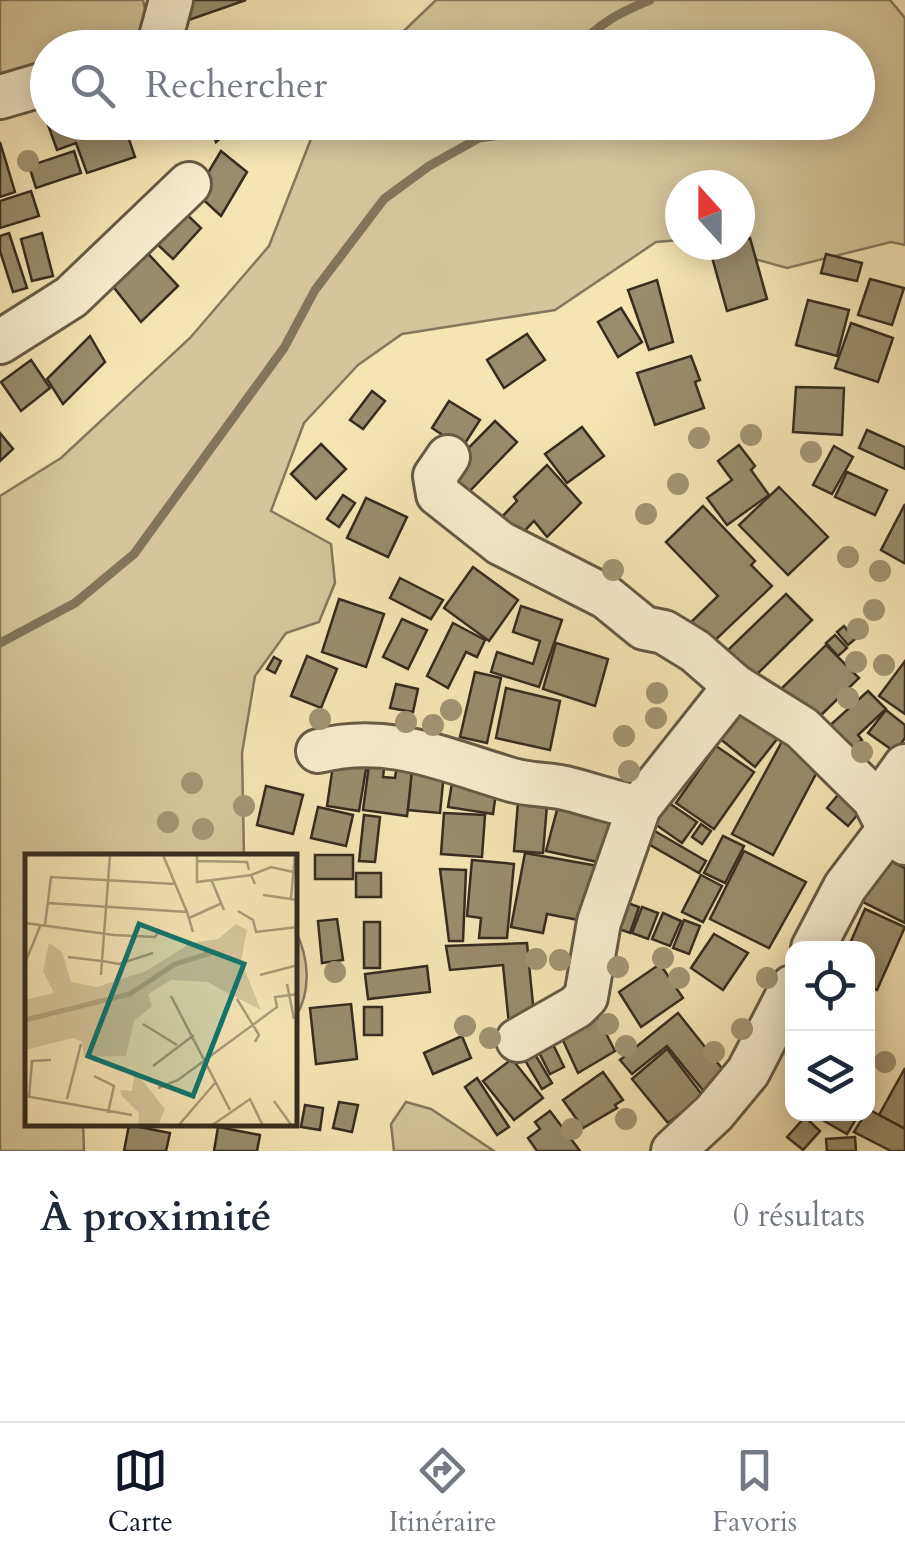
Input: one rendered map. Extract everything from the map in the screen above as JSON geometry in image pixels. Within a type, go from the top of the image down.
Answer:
[{"type":"street","points":[[163,30],[172,0]]},
{"type":"street","points":[[0,96],[30,88]]},
{"type":"street","points":[[0,342],[71,297],[189,184]]},
{"type":"street","points":[[448,458],[435,476],[438,494],[500,544],[606,597],[644,628],[664,632],[695,651],[736,686],[802,728],[874,799],[897,836]]},
{"type":"street","points":[[518,1040],[576,1008],[586,997],[590,958],[600,922],[640,807],[736,686]]},
{"type":"street","points":[[318,751],[351,742],[387,746],[437,755],[516,781],[640,807]]},
{"type":"street","points":[[897,836],[882,797],[905,766]]},
{"type":"street","points":[[817,941],[845,887],[897,836]]},
{"type":"street","points":[[673,1151],[714,1114],[748,1072],[785,1001]]},
{"type":"shaded area","points":[[0,0],[143,0],[149,30],[30,30],[30,78],[4,86],[0,69]]},
{"type":"shaded area","points":[[436,0],[890,0],[905,18],[905,245],[891,242],[787,268],[755,259],[755,170],[665,170],[665,241],[656,242],[555,310],[402,334],[358,365],[304,423],[271,511],[331,544],[335,583],[319,622],[286,633],[255,676],[242,753],[244,854],[25,854],[25,1126],[83,1126],[84,1151],[0,1151],[0,496],[61,458],[190,338],[269,246],[311,140],[875,140],[875,30],[405,30]]},
{"type":"shaded area","points":[[298,938],[307,974],[298,1012]]},
{"type":"shaded area","points":[[406,1102],[431,1109],[494,1151],[394,1151],[391,1124]]},
{"type":"building","points":[[182,0],[246,0],[189,20]]},
{"type":"building","points":[[53,140],[129,140],[135,157],[87,173],[76,143],[57,150]]},
{"type":"building","points":[[0,142],[15,192],[0,197]]},
{"type":"building","points":[[74,151],[81,173],[36,188],[29,166]]},
{"type":"building","points":[[221,151],[247,172],[221,216],[196,193]]},
{"type":"building","points":[[31,191],[39,216],[0,228],[0,201]]},
{"type":"building","points":[[181,209],[201,228],[173,259],[156,243]]},
{"type":"building","points":[[9,233],[27,288],[13,292],[0,251],[0,236]]},
{"type":"building","points":[[42,233],[53,276],[32,281],[21,239]]},
{"type":"building","points":[[141,246],[178,286],[141,322],[108,280]]},
{"type":"building","points":[[826,254],[862,263],[857,281],[821,273]]},
{"type":"building","points":[[755,256],[767,299],[727,311],[713,260],[755,260]]},
{"type":"building","points":[[870,279],[904,288],[892,325],[858,315]]},
{"type":"building","points":[[657,280],[673,342],[649,350],[628,290]]},
{"type":"building","points":[[808,300],[849,310],[837,356],[796,345]]},
{"type":"building","points":[[621,308],[642,342],[618,357],[598,322]]},
{"type":"building","points":[[851,323],[893,338],[878,382],[835,368]]},
{"type":"building","points":[[527,334],[545,360],[504,388],[487,360]]},
{"type":"building","points":[[90,336],[105,362],[63,404],[47,379]]},
{"type":"building","points":[[691,356],[704,408],[655,425],[637,373]]},
{"type":"building","points":[[31,360],[50,388],[21,411],[1,382]]},
{"type":"building","points":[[796,387],[844,388],[842,435],[793,432]]},
{"type":"building","points":[[372,391],[385,401],[363,429],[350,420]]},
{"type":"building","points":[[449,401],[480,420],[462,448],[432,428]]},
{"type":"building","points":[[495,421],[517,442],[465,496],[443,474]]},
{"type":"building","points":[[582,427],[604,456],[567,483],[545,454]]},
{"type":"building","points":[[867,430],[905,447],[905,469],[859,448]]},
{"type":"building","points":[[0,433],[13,449],[0,461]]},
{"type":"building","points":[[321,444],[346,469],[316,499],[291,474]]},
{"type":"building","points":[[739,445],[769,495],[727,525],[707,498],[732,480],[718,461]]},
{"type":"building","points":[[834,446],[853,457],[832,494],[813,485]]},
{"type":"building","points":[[547,465],[581,503],[547,537],[534,521],[516,540],[497,522],[517,501],[514,497]]},
{"type":"building","points":[[847,472],[887,490],[875,515],[835,497]]},
{"type":"building","points":[[779,487],[828,537],[788,575],[739,525]]},
{"type":"building","points":[[343,495],[355,503],[339,527],[327,519]]},
{"type":"building","points":[[366,498],[407,517],[388,557],[347,538]]},
{"type":"building","points":[[905,504],[905,561],[904,563],[881,550]]},
{"type":"building","points":[[703,506],[755,561],[751,565],[772,586],[708,647],[688,625],[718,596],[666,542]]},
{"type":"building","points":[[473,567],[518,600],[489,641],[444,608]]},
{"type":"building","points":[[400,578],[443,600],[431,619],[390,598]]},
{"type":"building","points":[[786,594],[812,620],[752,679],[726,652]]},
{"type":"building","points":[[339,599],[384,614],[366,667],[322,652]]},
{"type":"building","points":[[521,606],[562,620],[539,687],[491,672],[497,652],[533,664],[540,641],[513,632]]},
{"type":"building","points":[[402,619],[427,630],[408,669],[383,657]]},
{"type":"building","points":[[453,623],[485,640],[477,657],[466,652],[448,688],[427,676]]},
{"type":"building","points":[[844,626],[855,639],[848,645],[837,632]]},
{"type":"building","points":[[835,635],[847,648],[838,656],[826,643]]},
{"type":"building","points":[[556,643],[608,659],[595,706],[543,689]]},
{"type":"building","points":[[826,645],[859,678],[812,724],[779,691]]},
{"type":"building","points":[[307,656],[337,669],[321,708],[291,696]]},
{"type":"building","points":[[274,657],[281,661],[275,673],[267,669]]},
{"type":"building","points":[[905,661],[905,714],[879,696]]},
{"type":"building","points":[[475,672],[501,678],[487,743],[460,737]]},
{"type":"building","points":[[396,684],[418,689],[413,712],[390,708]]},
{"type":"building","points":[[506,688],[560,701],[550,750],[496,738]]},
{"type":"building","points":[[868,691],[886,709],[858,735],[862,740],[838,762],[816,738]]},
{"type":"building","points":[[748,699],[785,729],[755,767],[718,737]]},
{"type":"building","points":[[886,710],[905,725],[905,738],[895,752],[868,733]]},
{"type":"building","points":[[786,734],[826,755],[773,855],[732,834]]},
{"type":"building","points":[[716,746],[754,772],[714,829],[676,803]]},
{"type":"building","points":[[371,750],[386,752],[383,777],[395,778],[399,753],[415,755],[407,816],[363,810]]},
{"type":"building","points":[[335,752],[368,757],[359,811],[327,806]]},
{"type":"building","points":[[412,770],[444,773],[440,813],[408,810]]},
{"type":"building","points":[[454,771],[498,778],[493,814],[448,807]]},
{"type":"building","points":[[847,784],[868,802],[848,826],[827,808]]},
{"type":"building","points":[[266,786],[303,795],[293,834],[257,825]]},
{"type":"building","points":[[519,790],[548,793],[543,853],[514,851]]},
{"type":"building","points":[[561,795],[615,824],[607,864],[546,851]]},
{"type":"building","points":[[666,801],[697,822],[682,843],[652,822]]},
{"type":"building","points":[[318,807],[353,815],[346,846],[311,838]]},
{"type":"building","points":[[444,813],[485,815],[482,857],[441,854]]},
{"type":"building","points":[[364,815],[380,817],[375,862],[359,861]]},
{"type":"building","points":[[701,824],[711,831],[702,844],[692,837]]},
{"type":"building","points":[[653,830],[706,861],[699,873],[645,842]]},
{"type":"building","points":[[723,836],[744,846],[725,883],[704,873]]},
{"type":"building","points":[[744,851],[806,882],[769,948],[710,919]]},
{"type":"building","points":[[525,853],[604,867],[594,923],[547,914],[543,933],[511,927]]},
{"type":"building","points":[[315,855],[353,855],[353,879],[315,879]]},
{"type":"building","points":[[884,858],[905,868],[905,923],[853,897]]},
{"type":"building","points":[[472,860],[514,864],[507,938],[479,938],[481,918],[467,916]]},
{"type":"building","points":[[440,869],[466,870],[463,941],[449,941]]},
{"type":"building","points":[[356,873],[381,873],[381,897],[356,897]]},
{"type":"building","points":[[701,875],[722,886],[703,922],[682,912]]},
{"type":"building","points":[[622,901],[639,907],[630,933],[613,927]]},
{"type":"building","points":[[642,907],[658,913],[648,939],[632,933]]},
{"type":"building","points":[[865,909],[905,927],[877,990],[875,941],[851,941]]},
{"type":"building","points":[[663,913],[681,921],[670,946],[652,939]]},
{"type":"building","points":[[337,919],[343,960],[322,963],[318,921]]},
{"type":"building","points":[[684,920],[700,926],[689,954],[673,948]]},
{"type":"building","points":[[364,922],[380,922],[380,968],[364,968]]},
{"type":"building","points":[[714,934],[748,953],[723,990],[691,968]]},
{"type":"building","points":[[527,943],[534,1015],[509,1025],[503,965],[450,970],[446,946]]},
{"type":"building","points":[[660,964],[683,998],[641,1027],[619,992]]},
{"type":"building","points":[[427,966],[430,992],[368,999],[365,974]]},
{"type":"building","points":[[351,1004],[357,1059],[316,1064],[310,1008]]},
{"type":"building","points":[[364,1007],[382,1007],[382,1035],[364,1035]]},
{"type":"building","points":[[678,1013],[728,1076],[706,1094],[667,1046],[632,1074],[620,1060]]},
{"type":"building","points":[[597,1016],[615,1051],[578,1073],[561,1036]]},
{"type":"building","points":[[546,1030],[564,1067],[550,1074],[531,1037]]},
{"type":"building","points":[[462,1036],[471,1058],[433,1074],[424,1053]]},
{"type":"building","points":[[526,1039],[552,1083],[542,1089],[516,1045]]},
{"type":"building","points":[[667,1049],[703,1096],[668,1123],[632,1079]]},
{"type":"building","points":[[512,1059],[543,1098],[514,1120],[483,1081]]},
{"type":"building","points":[[905,1068],[905,1129],[879,1115]]},
{"type":"building","points":[[603,1072],[623,1100],[615,1105],[617,1108],[583,1128],[563,1100]]},
{"type":"building","points":[[477,1078],[509,1127],[497,1135],[465,1087]]},
{"type":"building","points":[[339,1102],[358,1105],[352,1132],[333,1128]]},
{"type":"building","points":[[305,1105],[323,1108],[320,1130],[301,1127]]},
{"type":"building","points":[[550,1111],[580,1151],[537,1151],[528,1138],[540,1129],[535,1122]]},
{"type":"building","points":[[875,1113],[905,1129],[905,1151],[891,1151],[854,1132],[861,1121],[875,1121]]},
{"type":"building","points":[[801,1121],[809,1121],[820,1131],[803,1150],[787,1137]]},
{"type":"building","points":[[824,1121],[855,1121],[847,1134]]},
{"type":"building","points":[[129,1126],[170,1133],[166,1151],[124,1151]]},
{"type":"building","points":[[218,1127],[260,1135],[257,1151],[214,1151]]},
{"type":"building","points":[[855,1137],[856,1151],[827,1151],[826,1139]]},
{"type":"waterway","points":[[596,30],[650,0]]},
{"type":"waterway","points":[[0,643],[75,603],[134,554],[284,348],[315,290],[384,199],[429,166],[475,140]]}]
